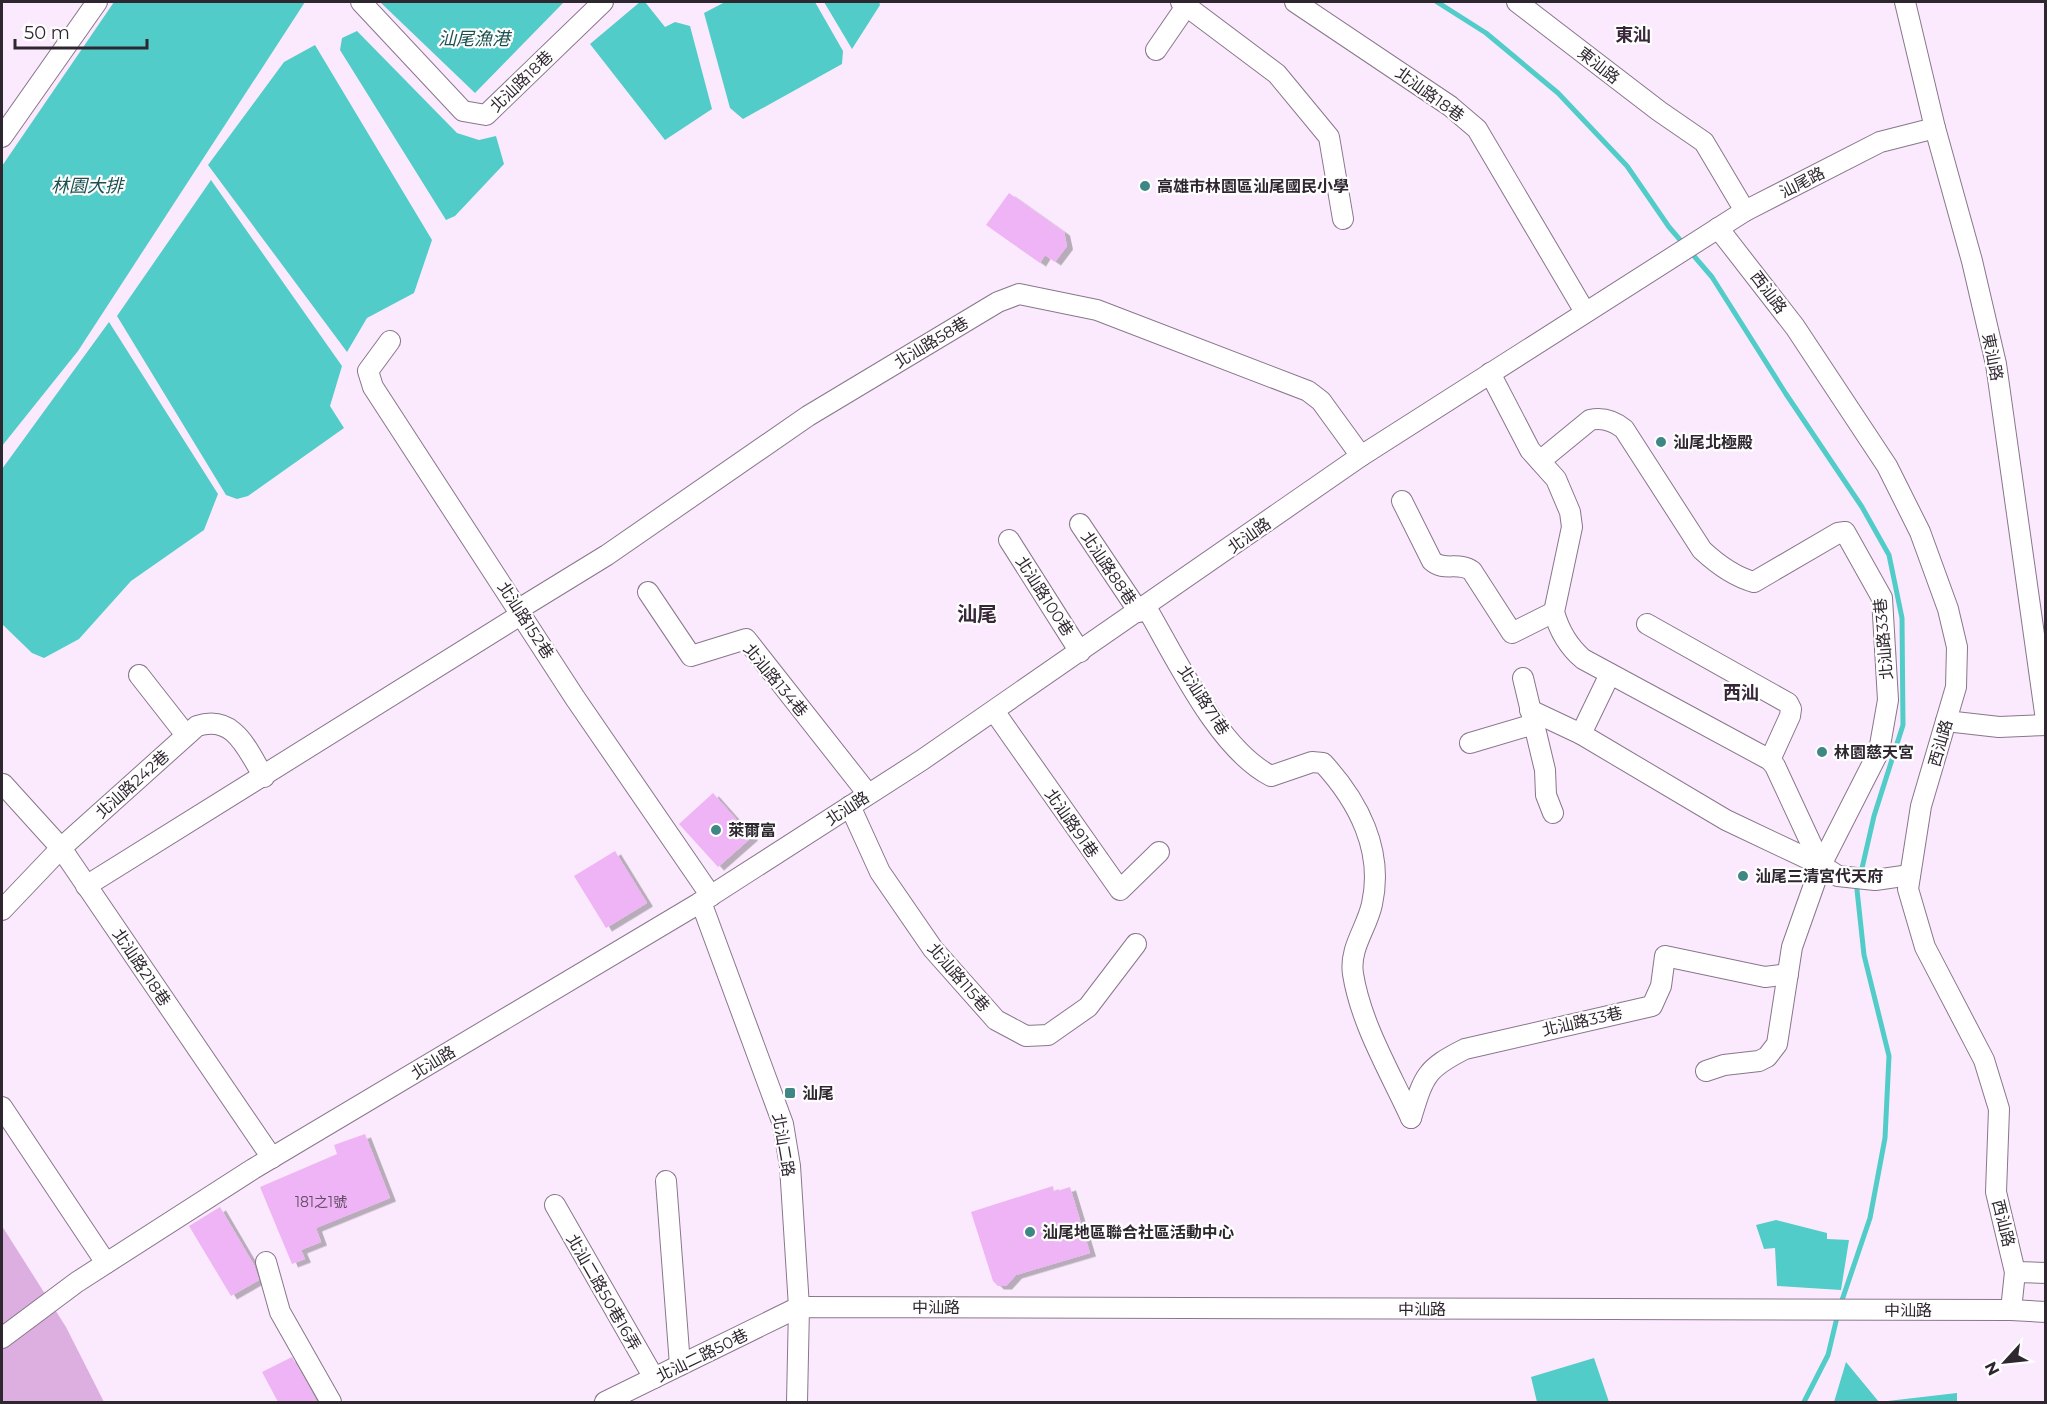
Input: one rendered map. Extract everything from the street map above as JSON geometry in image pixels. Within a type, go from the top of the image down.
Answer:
[{"type":"street","points":[[2,137],[97,2]]},
{"type":"street","name":"北汕路18巷","points":[[361,2],[463,111],[486,115],[603,2]]},
{"type":"street","name":"北汕路18巷","points":[[1295,2],[1450,106],[1477,129],[1586,312]]},
{"type":"street","name":"東汕路","points":[[1517,2],[1659,111],[1704,142],[1745,211]]},
{"type":"street","name":"東汕路","points":[[1905,2],[1935,128],[1972,261],[1996,364],[2046,720]]},
{"type":"street","points":[[1156,50],[1185,3],[1277,74],[1329,137],[1342,219]]},
{"type":"street","name":"汕尾路","points":[[1677,254],[1745,211],[1880,142],[1935,128]]},
{"type":"street","name":"西汕路","points":[[1712,232],[1802,336],[1887,466],[1920,532],[1948,609],[1957,647],[1956,687],[1921,806],[1908,889],[1925,947],[1984,1060],[1999,1109],[1996,1192],[2015,1272],[2011,1310]]},
{"type":"street","name":"北汕路","points":[[2,1338],[106,1263],[272,1158],[706,899],[868,795],[1143,609],[1361,456],[1677,254]]},
{"type":"street","name":"北汕路58巷","points":[[86,886],[264,777],[521,612],[808,416],[998,302],[1019,294],[1097,310],[1308,391],[1321,402],[1361,456]]},
{"type":"street","name":"北汕路152巷","points":[[390,341],[368,371],[369,379],[706,899]]},
{"type":"street","points":[[1490,373],[1530,450],[1556,479],[1570,512],[1572,527],[1554,612],[1557,623],[1575,652],[1610,674],[1770,760],[1775,766],[1821,865]]},
{"type":"street","name":"北汕路33巷","points":[[1540,461],[1590,420],[1600,418],[1617,424],[1624,429],[1702,550],[1744,579],[1754,582],[1762,579],[1838,533],[1845,532],[1850,537],[1882,598],[1888,699],[1879,752],[1821,865],[1792,947],[1777,1044],[1767,1057],[1706,1071]]},
{"type":"street","points":[[1402,501],[1432,561],[1441,567],[1461,566],[1472,571],[1512,633],[1554,612]]},
{"type":"street","name":"北汕路88巷","points":[[1080,524],[1143,609]]},
{"type":"street","name":"北汕路100巷","points":[[1009,540],[1080,652]]},
{"type":"street","name":"北汕路134巷","points":[[648,592],[691,656],[746,639],[868,795]]},
{"type":"street","name":"北汕路71巷","points":[[1143,609],[1218,728],[1258,770],[1271,776],[1312,762],[1323,763],[1340,782],[1367,828],[1375,866],[1372,904],[1353,953],[1352,973],[1367,1023],[1411,1118]]},
{"type":"street","points":[[1647,624],[1788,703],[1791,709],[1790,716],[1770,760]]},
{"type":"street","points":[[1581,734],[1610,674]]},
{"type":"street","points":[[139,675],[186,735]]},
{"type":"street","points":[[1523,678],[1545,770],[1546,795],[1553,813]]},
{"type":"street","name":"北汕路91巷","points":[[993,711],[1120,890],[1158,852]]},
{"type":"street","points":[[1470,743],[1532,717],[1581,734],[1726,820],[1821,865],[1838,876],[1875,880],[1910,875]]},
{"type":"street","points":[[1946,721],[1999,728],[2046,725]]},
{"type":"street","name":"北汕路242巷","points":[[2,910],[61,848],[197,726],[210,722],[222,724],[238,736],[264,777]]},
{"type":"street","name":"北汕路218巷","points":[[3,784],[61,848],[272,1158]]},
{"type":"street","name":"北汕路115巷","points":[[850,806],[880,872],[933,949],[996,1020],[1026,1036],[1048,1035],[1088,1007],[1136,944]]},
{"type":"street","name":"北汕二路","points":[[706,899],[783,1125],[790,1166],[799,1307],[796,1402]]},
{"type":"street","name":"北汕路33巷","points":[[1411,1118],[1424,1079],[1437,1063],[1465,1049],[1652,1006],[1661,986],[1665,956],[1765,977],[1788,974]]},
{"type":"street","points":[[2,1107],[106,1263]]},
{"type":"street","points":[[666,1181],[681,1365]]},
{"type":"street","name":"北汕二路50巷16弄","points":[[555,1205],[654,1378]]},
{"type":"street","points":[[266,1262],[287,1327],[331,1402]]},
{"type":"street","points":[[2015,1272],[2046,1273]]},
{"type":"street","name":"中汕路","points":[[799,1307],[2011,1310],[2046,1312]]},
{"type":"street","name":"北汕二路50巷","points":[[605,1402],[799,1307]]},
{"type":"shaded area","points":[[2,1226],[66,1327],[104,1402],[2,1402]]},
{"type":"water","name":"林園大排","points":[[114,2],[305,2],[78,351],[2,446],[2,166]]},
{"type":"water","name":"汕尾漁港","points":[[380,2],[564,2],[475,93]]},
{"type":"water","points":[[640,2],[645,2],[665,27],[675,22],[690,26],[712,109],[665,140],[590,44]]},
{"type":"water","points":[[725,2],[815,2],[843,51],[842,64],[743,119],[730,108],[704,13]]},
{"type":"water","points":[[824,2],[879,2],[880,5],[852,49]]},
{"type":"water","points":[[357,31],[457,133],[479,140],[496,136],[504,164],[455,216],[446,220],[340,50],[342,38]]},
{"type":"water","points":[[315,45],[432,240],[414,293],[367,318],[347,352],[208,165],[284,62]]},
{"type":"water","points":[[211,180],[342,366],[330,406],[344,428],[248,496],[237,499],[226,495],[117,316]]},
{"type":"water","points":[[109,322],[218,494],[204,530],[131,581],[79,639],[44,658],[32,653],[2,624],[2,469]]},
{"type":"water","points":[[1776,1220],[1827,1233],[1827,1239],[1849,1240],[1841,1290],[1777,1286],[1775,1248],[1764,1249],[1756,1225]]},
{"type":"water","points":[[1594,1358],[1609,1402],[1537,1402],[1531,1377]]},
{"type":"water","points":[[1846,1362],[1879,1402],[1834,1402]]},
{"type":"water","points":[[1957,1393],[1957,1402],[1879,1402]]},
{"type":"building","points":[[1009,193],[1064,232],[1067,246],[1055,262],[1045,255],[1040,263],[986,225]]},
{"type":"building","name":"萊爾富","points":[[713,793],[752,837],[718,867],[679,824]]},
{"type":"building","points":[[615,851],[647,903],[606,928],[574,876]]},
{"type":"building","points":[[365,1134],[390,1198],[316,1228],[321,1242],[301,1250],[305,1259],[292,1264],[260,1187],[337,1154],[334,1145]]},
{"type":"building","name":"汕尾地區聯合社區活動中心","points":[[1053,1186],[1054,1192],[1070,1187],[1090,1253],[1016,1275],[1006,1286],[998,1286],[993,1281],[971,1212]]},
{"type":"building","points":[[220,1207],[254,1265],[259,1280],[231,1296],[189,1226]]},
{"type":"building","points":[[292,1357],[317,1402],[278,1402],[262,1372]]},
{"type":"waterway","points":[[1437,2],[1486,33],[1558,93],[1627,166],[1669,227],[1712,277],[1786,394],[1862,507],[1889,555],[1902,618],[1903,725],[1874,816],[1857,890],[1864,955],[1889,1056],[1885,1138],[1870,1218],[1839,1309],[1828,1355],[1804,1402]]},
{"type":"place","name":"高雄市林園區汕尾國民小學","points":[[1145,186]]},
{"type":"place","name":"汕尾北極殿","points":[[1661,442]]},
{"type":"place","name":"林園慈天宮","points":[[1822,752]]},
{"type":"place","name":"萊爾富","points":[[716,830]]},
{"type":"place","name":"汕尾三清宮代天府","points":[[1743,876]]},
{"type":"place","name":"汕尾","points":[[790,1093]]},
{"type":"place","name":"汕尾地區聯合社區活動中心","points":[[1030,1232]]},
{"type":"district","name":"東汕","points":[[1633,35]]},
{"type":"district","name":"汕尾","points":[[977,614]]},
{"type":"district","name":"西汕","points":[[1741,693]]}]
